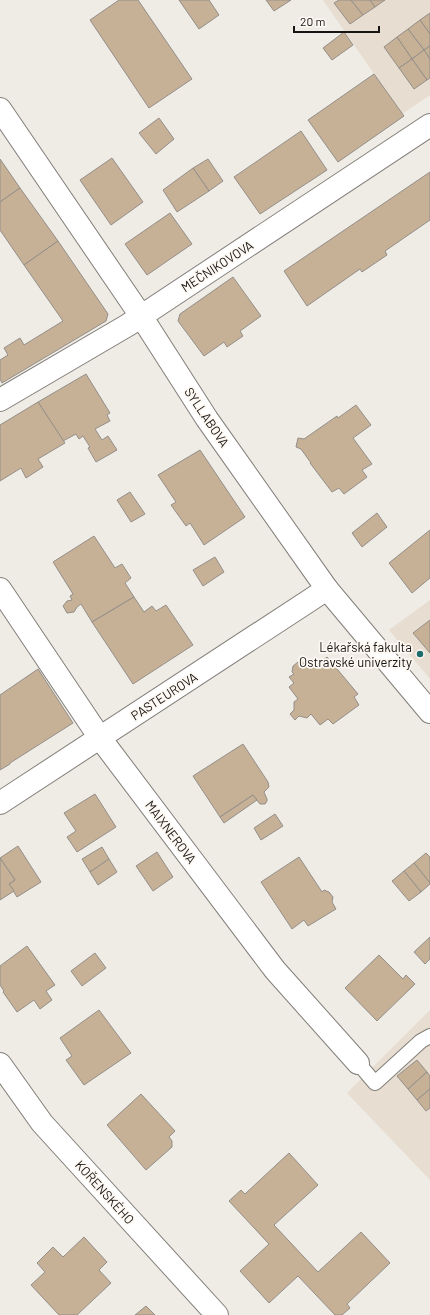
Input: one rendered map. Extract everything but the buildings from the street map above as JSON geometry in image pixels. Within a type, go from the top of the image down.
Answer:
[{"type":"street","name":"SYLLABOVA","points":[[0,109],[141,316],[207,419],[327,589],[430,712]]},
{"type":"street","name":"MEČNIKOVOVA","points":[[0,400],[141,316],[430,125]]},
{"type":"street","name":"MAIXNEROVA","points":[[0,589],[100,738],[276,970],[358,1063]]},
{"type":"street","name":"PASTEUROVA","points":[[0,802],[327,589]]},
{"type":"street","name":"KOŘENSKÉHO","points":[[0,1064],[42,1123],[217,1315]]},
{"type":"lane","points":[[358,1063],[376,1083],[421,1041],[430,1036]]},
{"type":"shaded area","points":[[323,0],[430,0],[430,95],[402,114]]},
{"type":"shaded area","name":"Lékařská fakulta Ostravské univerzity","points":[[430,600],[430,679],[389,630]]},
{"type":"shaded area","points":[[430,1010],[430,1180],[347,1093]]},
{"type":"place","name":"Lékařská fakulta Ostravské univerzity","points":[[420,654]]}]
